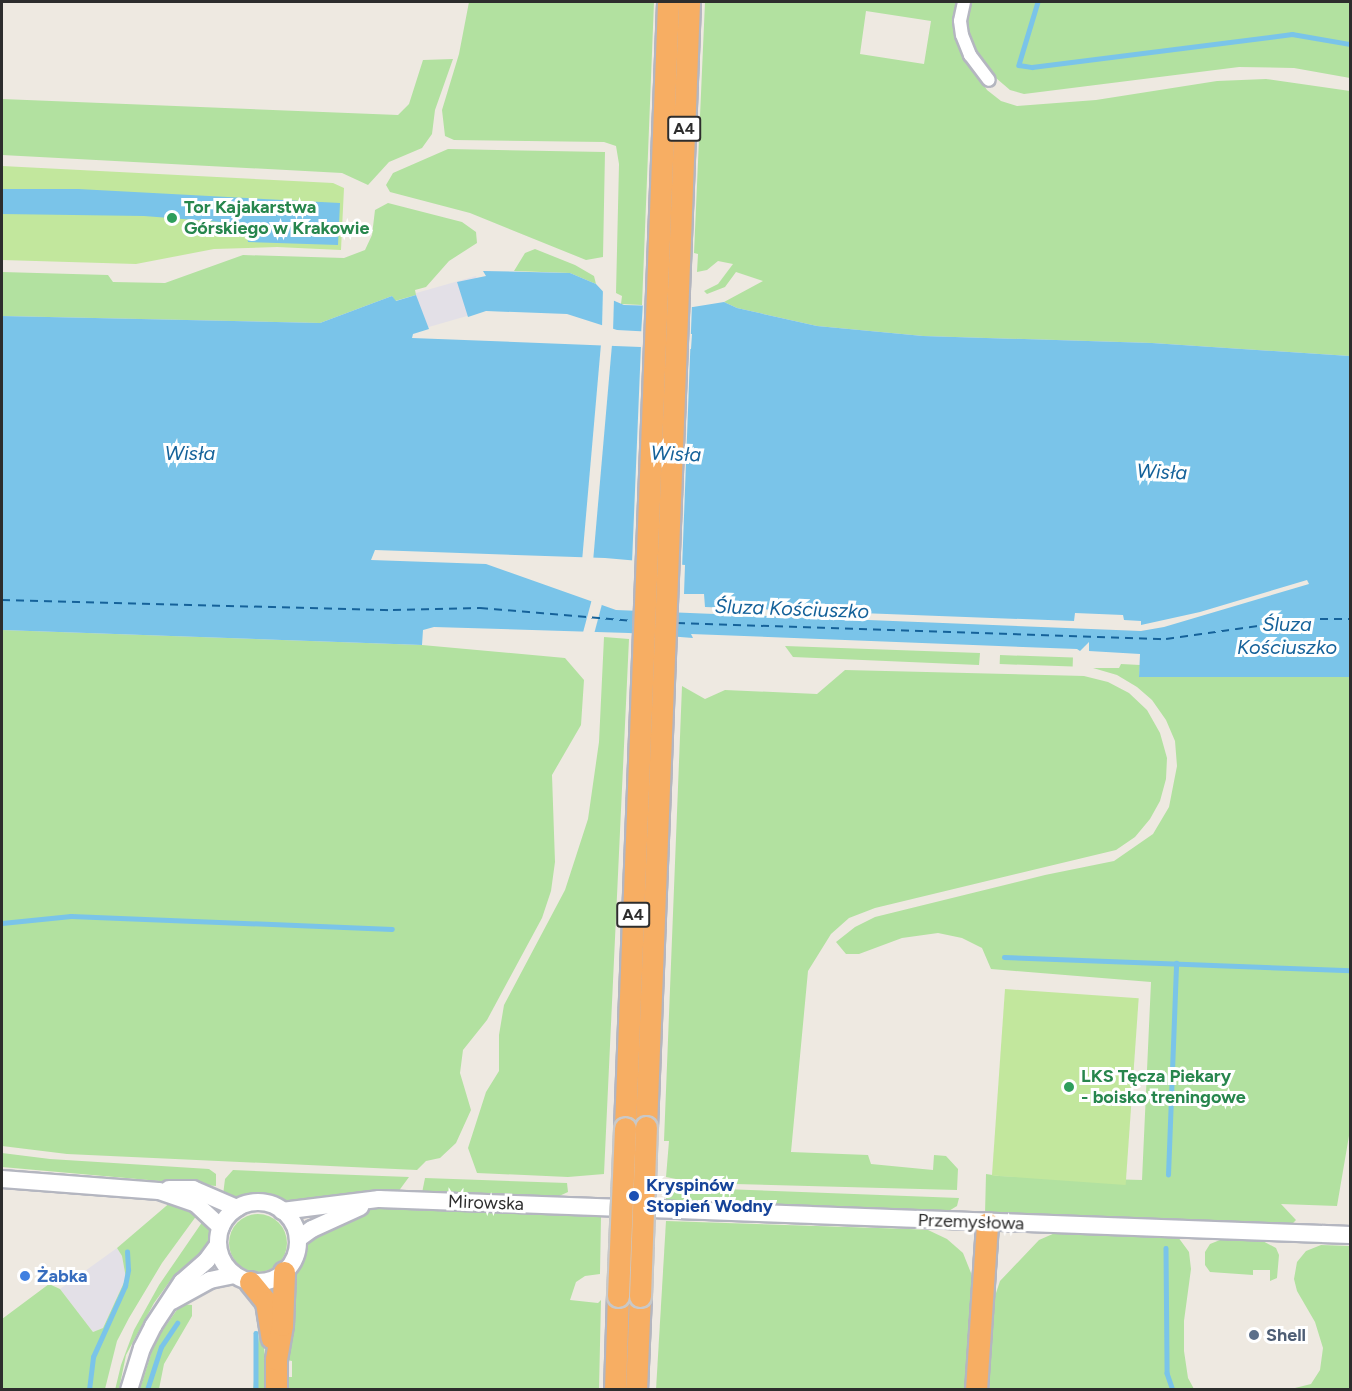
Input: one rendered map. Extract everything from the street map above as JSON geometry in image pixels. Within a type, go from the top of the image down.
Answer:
[{"type":"highway","name":"A4","points":[[615,1389],[668,2]]},
{"type":"highway","name":"A4","points":[[636,1389],[689,2]]},
{"type":"highway","points":[[976,1389],[987,1223]]},
{"type":"highway","points":[[276,1359],[282,1325],[284,1272]]},
{"type":"highway","points":[[242,1278],[266,1302],[276,1359],[276,1389]]},
{"type":"main road","points":[[2,1179],[159,1191],[194,1189],[237,1208],[260,1203],[282,1211],[290,1219],[298,1239],[295,1257],[284,1272],[265,1282],[242,1278],[210,1280],[171,1301]]},
{"type":"main road","points":[[159,1191],[196,1204],[221,1227]]},
{"type":"main road","name":"Mirowska","points":[[282,1211],[379,1199],[593,1207]]},
{"type":"main road","name":"Mirowska","points":[[298,1239],[312,1229],[379,1199]]},
{"type":"main road","name":"Przemysłowa","points":[[593,1207],[1349,1235]]},
{"type":"main road","points":[[237,1208],[221,1227],[218,1245],[223,1262],[242,1278]]},
{"type":"main road","points":[[129,1389],[142,1348],[182,1282],[207,1260],[218,1245]]},
{"type":"street","points":[[964,2],[960,21],[962,35],[970,55],[989,80]]},
{"type":"shaded area","points":[[476,276],[486,311],[425,328],[415,293]]},
{"type":"shaded area","points":[[117,1248],[122,1256],[126,1278],[103,1328],[93,1332],[60,1289]]},
{"type":"green space","points":[[469,2],[654,2],[642,305],[621,304],[622,296],[616,293],[619,164],[616,146],[604,142],[454,140],[445,136],[442,110],[459,54]]},
{"type":"green space","points":[[705,2],[958,2],[954,26],[964,56],[987,90],[1001,101],[1017,106],[1096,100],[1217,81],[1266,79],[1350,91],[1350,356],[1152,343],[923,336],[817,326],[737,308],[724,302],[763,281],[736,272],[725,287],[707,294],[704,291],[718,284],[733,264],[718,261],[707,270],[697,272],[698,254],[694,253]],"holes":[[[866,11],[931,21],[924,64],[860,54]]]},
{"type":"green space","points":[[971,2],[1350,2],[1350,78],[1294,68],[1239,67],[1024,94],[1010,90],[996,78],[974,51],[968,38],[967,19]]},
{"type":"green space","points":[[453,59],[435,110],[432,134],[422,148],[389,162],[368,185],[342,173],[2,155],[2,99],[398,115],[409,104],[423,60]]},
{"type":"green space","points":[[448,149],[605,152],[603,257],[586,260],[470,213],[390,192],[386,185],[393,173]]},
{"type":"green space","name":"Tor Kajakarstwa Górskiego w Krakowie","points":[[2,166],[333,183],[344,188],[341,250],[277,247],[214,249],[136,264],[2,260]]},
{"type":"green space","points":[[388,203],[462,222],[476,232],[477,243],[449,261],[426,287],[415,290],[416,295],[395,301],[392,296],[320,323],[2,316],[2,272],[108,275],[113,282],[165,283],[243,255],[344,258],[365,250],[372,235],[375,210]]},
{"type":"green space","points":[[535,249],[575,265],[594,276],[596,284],[570,273],[514,271],[525,253]]},
{"type":"green space","points":[[2,630],[422,645],[565,658],[584,680],[581,725],[552,775],[555,862],[551,891],[542,918],[487,1020],[463,1050],[460,1073],[471,1110],[456,1143],[440,1158],[426,1161],[417,1170],[67,1154],[2,1146]]},
{"type":"green space","points":[[604,637],[629,639],[604,1174],[568,1177],[477,1173],[468,1148],[486,1092],[499,1071],[499,1035],[504,1005],[565,890],[588,819],[599,742]]},
{"type":"green space","points":[[785,646],[980,653],[979,665],[793,657]]},
{"type":"green space","points":[[1000,655],[1073,658],[1073,667],[1000,664]]},
{"type":"green space","points":[[1121,664],[1140,665],[1139,676],[1350,677],[1350,1130],[1337,1206],[1281,1204],[1296,1220],[1291,1225],[985,1214],[986,1174],[1142,1180],[1151,982],[991,969],[982,948],[962,938],[938,933],[902,938],[859,954],[846,954],[836,942],[855,927],[875,917],[1045,875],[1114,861],[1153,834],[1169,807],[1177,766],[1175,741],[1166,720],[1152,700],[1137,687],[1117,675],[1093,668],[1119,668]]},
{"type":"green space","points":[[845,670],[1084,676],[1108,682],[1129,693],[1147,710],[1160,733],[1167,758],[1166,779],[1160,801],[1150,819],[1135,837],[1116,850],[875,908],[849,918],[831,934],[808,971],[791,1152],[868,1155],[871,1164],[933,1170],[934,1155],[946,1156],[958,1169],[957,1190],[696,1183],[666,1177],[669,1141],[664,1141],[682,686],[705,699],[725,690],[817,694]]},
{"type":"green space","name":"LKS Tęcza Piekary - boisko treningowe","points":[[1005,989],[1139,998],[1126,1185],[992,1176]]},
{"type":"green space","points":[[2,1153],[50,1159],[209,1169],[216,1174],[216,1186],[2,1167]]},
{"type":"green space","points":[[233,1170],[409,1177],[398,1192],[288,1206],[264,1197],[241,1199],[223,1195],[225,1179]]},
{"type":"green space","points":[[425,1178],[567,1183],[568,1192],[557,1197],[422,1193]]},
{"type":"green space","points":[[666,1183],[696,1188],[959,1198],[957,1206],[947,1212],[697,1204],[666,1201]]},
{"type":"green space","points":[[172,1201],[184,1204],[197,1215],[162,1263],[129,1318],[117,1341],[105,1389],[2,1390],[2,1319],[49,1284],[60,1289],[93,1332],[103,1328],[126,1278],[122,1256],[117,1248]]},
{"type":"green space","points":[[392,1206],[394,1209],[411,1210],[601,1217],[600,1274],[585,1276],[576,1282],[570,1300],[598,1303],[601,1300],[599,1389],[282,1389],[282,1377],[292,1377],[292,1361],[282,1359],[291,1280],[303,1260],[307,1242],[314,1233],[367,1209]]},
{"type":"green space","points":[[258,1214],[274,1219],[282,1227],[287,1243],[282,1259],[274,1267],[258,1272],[242,1267],[234,1259],[229,1243],[234,1227],[242,1219]]},
{"type":"green space","points":[[205,1218],[212,1230],[211,1243],[203,1257],[170,1281],[154,1303],[126,1355],[119,1389],[115,1390],[121,1365],[134,1330],[159,1285]]},
{"type":"green space","points":[[666,1221],[928,1230],[947,1239],[963,1253],[971,1273],[974,1310],[969,1389],[656,1390]]},
{"type":"green space","points":[[1055,1233],[1178,1237],[1189,1252],[1191,1269],[1184,1321],[1184,1351],[1188,1378],[1194,1389],[988,1390],[991,1308],[1000,1281],[1039,1240]]},
{"type":"green space","points":[[1225,1238],[1259,1239],[1276,1248],[1279,1255],[1277,1278],[1270,1281],[1270,1270],[1253,1270],[1253,1275],[1210,1272],[1205,1265],[1205,1252],[1210,1244]]},
{"type":"green space","points":[[1321,1245],[1350,1246],[1350,1389],[1291,1389],[1311,1384],[1320,1370],[1323,1348],[1315,1322],[1297,1291],[1294,1279],[1297,1262],[1306,1251]]},
{"type":"green space","points":[[181,1304],[192,1305],[192,1316],[164,1364],[159,1389],[140,1389],[155,1341]]},
{"type":"green space","points":[[261,1316],[268,1389],[253,1390]]},
{"type":"water","points":[[2,189],[78,189],[340,203],[338,245],[248,242],[246,224],[144,216],[2,214]]},
{"type":"water","points":[[483,271],[570,273],[596,284],[610,299],[624,305],[693,307],[724,302],[737,308],[817,326],[923,336],[1152,343],[1350,356],[1350,677],[1139,677],[1140,654],[1089,651],[1089,642],[1080,651],[1077,649],[691,634],[693,638],[629,633],[434,627],[423,630],[422,645],[2,630],[2,316],[320,323],[392,296],[396,301],[416,295],[429,329],[413,334],[412,338],[691,349],[692,334],[617,330],[567,314],[486,311],[468,317],[457,282],[486,276]],"holes":[[[375,550],[605,558],[685,565],[684,594],[704,594],[705,607],[1074,621],[1075,613],[1123,615],[1124,620],[1141,621],[1141,625],[1200,612],[1307,580],[1309,584],[1164,627],[1141,631],[616,610],[486,564],[371,560]]]},
{"type":"pier","points":[[603,288],[614,298],[613,332],[602,328]]},
{"type":"pier","points":[[643,302],[692,304],[681,596],[682,567],[632,563],[641,345],[688,346],[689,337],[641,335]]},
{"type":"pier","points":[[601,344],[612,345],[593,561],[582,560]]},
{"type":"pier","points":[[592,599],[603,602],[594,636],[583,633]]},
{"type":"waterway","points":[[1038,2],[1019,65],[1032,67],[1292,34],[1350,44]]},
{"type":"waterway","points":[[2,923],[71,916],[392,929]]},
{"type":"waterway","points":[[1004,957],[1350,970]]},
{"type":"waterway","points":[[1168,1175],[1176,963]]},
{"type":"waterway","points":[[1166,1248],[1167,1373],[1173,1390]]},
{"type":"waterway","points":[[89,1390],[93,1357],[125,1286],[128,1270],[127,1252]]},
{"type":"waterway","points":[[147,1390],[161,1347],[177,1323]]},
{"type":"waterway","points":[[256,1333],[256,1390]]},
{"type":"ferry route","points":[[2,600],[393,610],[480,608],[636,621]]},
{"type":"ferry route","points":[[677,623],[1166,639],[1306,619],[1350,619]]},
{"type":"place","name":"Tor Kajakarstwa Górskiego w Krakowie","points":[[172,218]]},
{"type":"place","name":"LKS Tęcza Piekary - boisko treningowe","points":[[1069,1087]]},
{"type":"place","name":"Kryspinów Stopień Wodny","points":[[634,1196]]},
{"type":"place","name":"Żabka","points":[[25,1276]]},
{"type":"place","name":"Shell","points":[[1254,1335]]},
{"type":"water label","name":"Wisła","points":[[190,453]]},
{"type":"water label","name":"Wisła","points":[[676,454]]},
{"type":"water label","name":"Wisła","points":[[1162,472]]},
{"type":"water label","name":"Śluza Kościuszko","points":[[792,609]]},
{"type":"water label","name":"Śluza Kościuszko","points":[[1287,636]]}]
